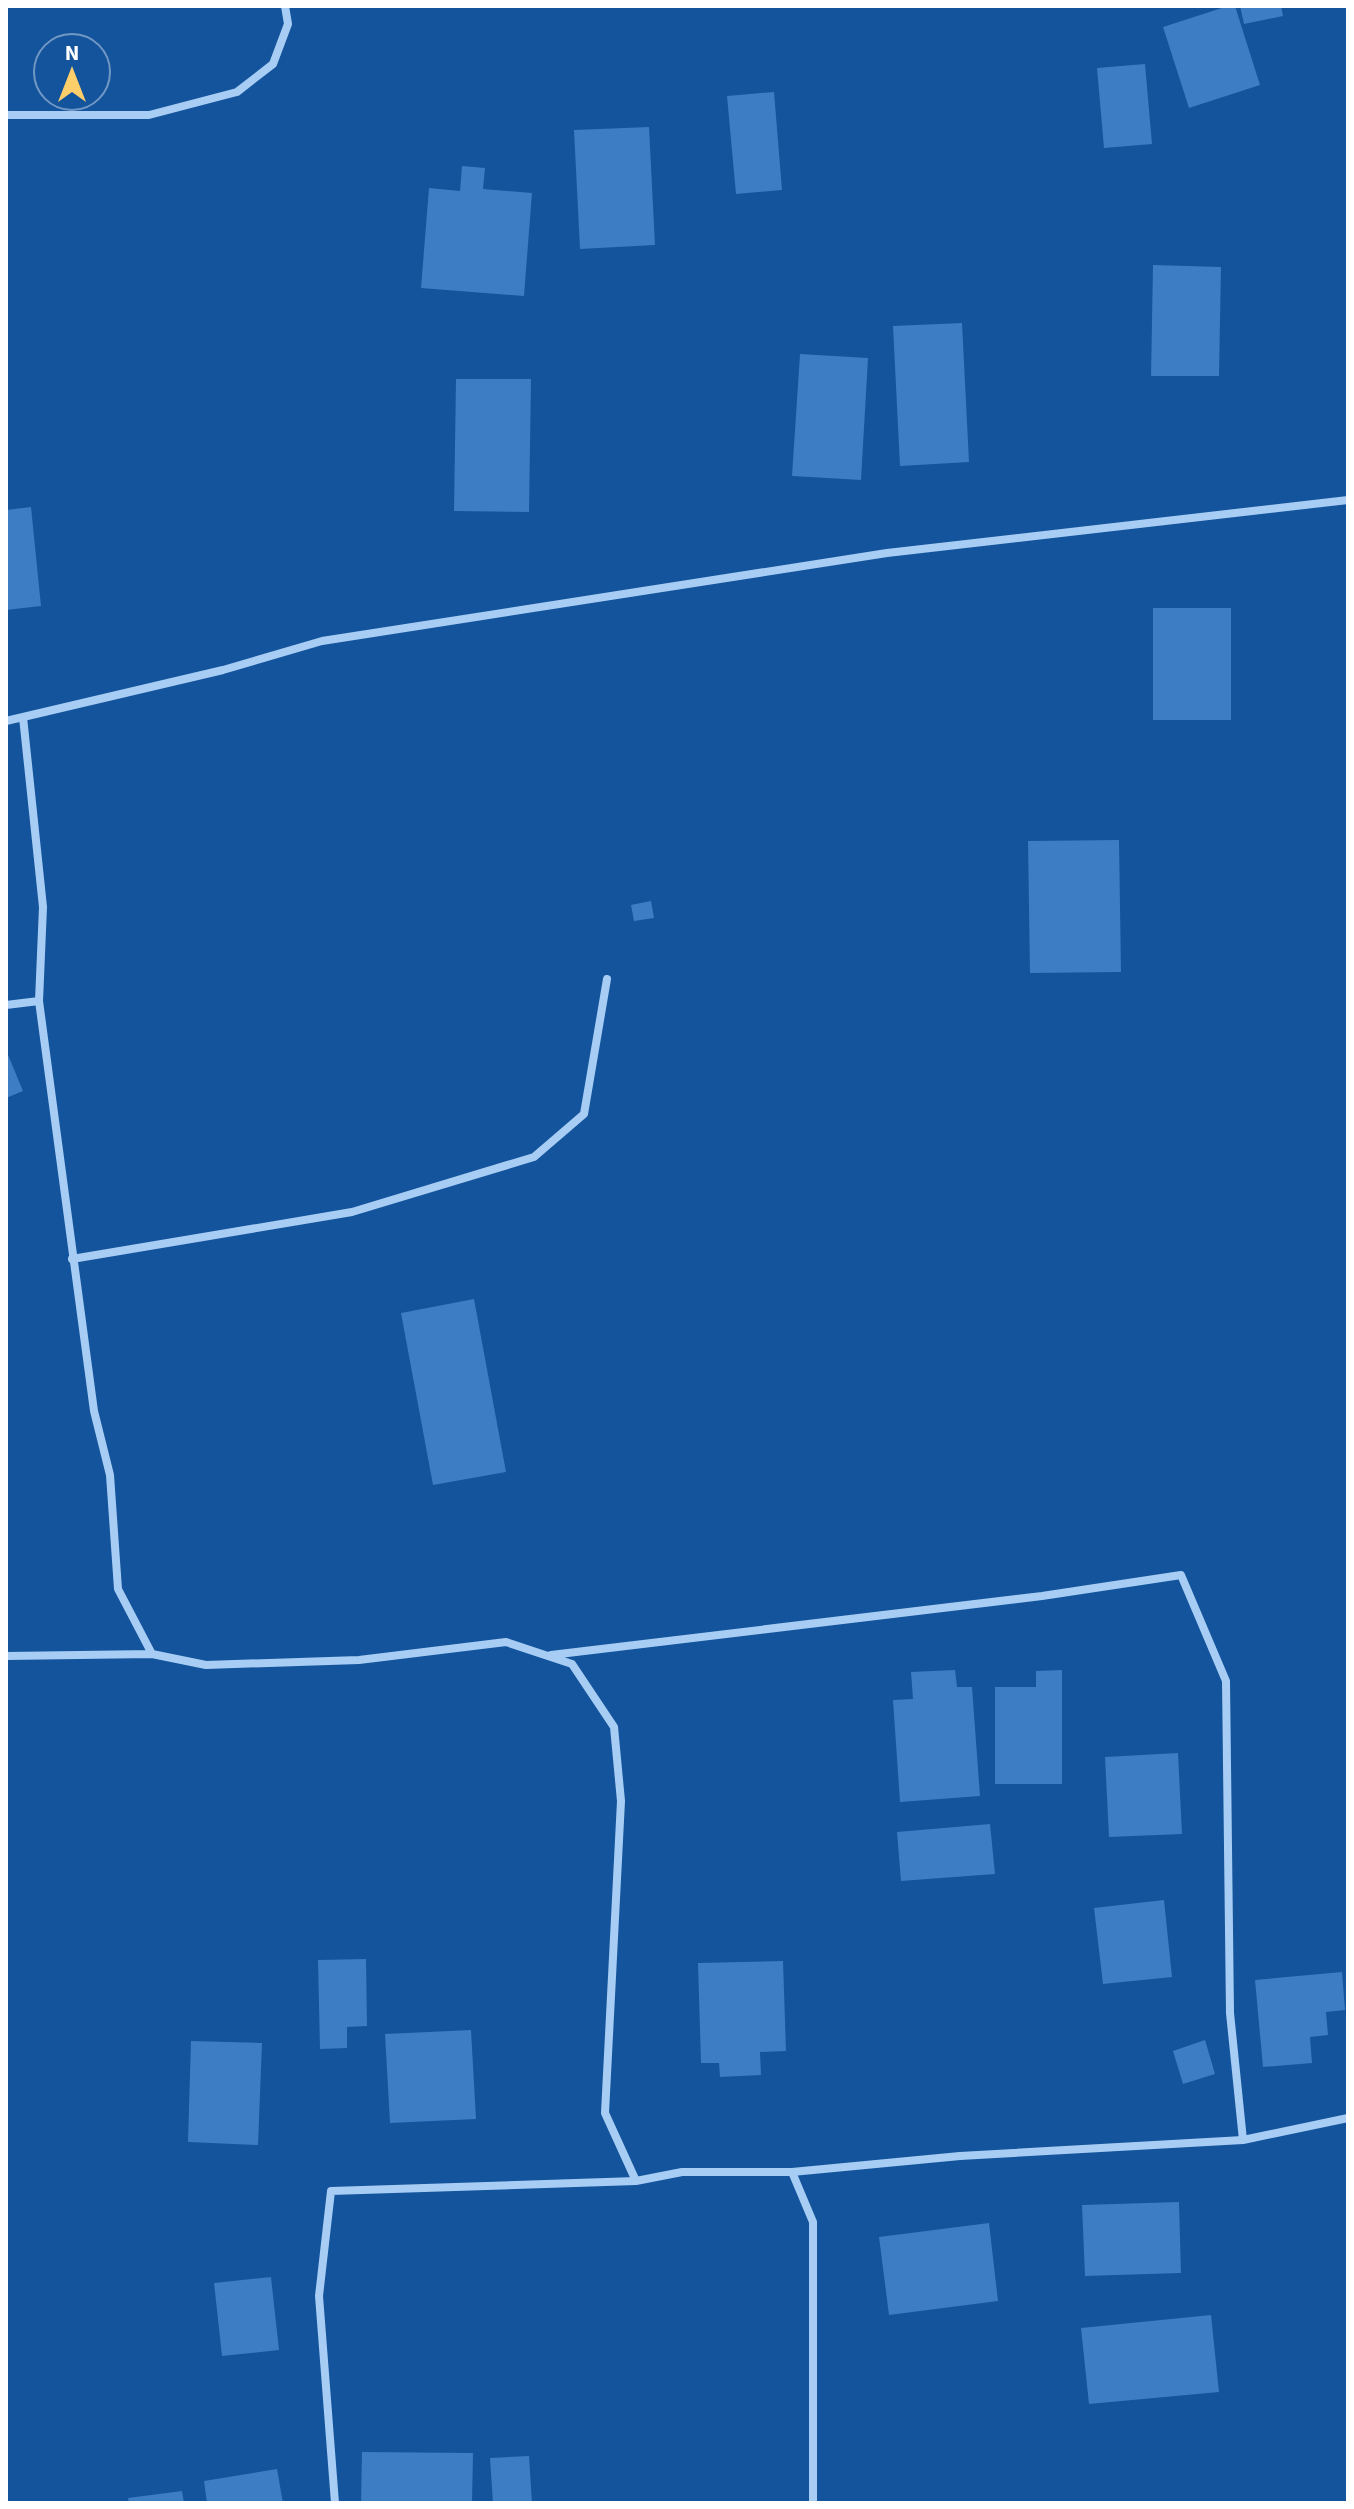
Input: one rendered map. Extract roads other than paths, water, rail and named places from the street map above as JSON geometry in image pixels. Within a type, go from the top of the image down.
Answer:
[{"type":"street","points":[[6,115],[149,115],[237,92],[273,64],[288,24],[285,6]]},
{"type":"street","points":[[6,721],[223,670],[322,641],[887,553],[1348,500]]},
{"type":"street","points":[[23,717],[43,907],[39,1001],[72,1259],[94,1411],[110,1475],[118,1589],[152,1654]]},
{"type":"street","points":[[72,1259],[352,1212],[534,1157],[584,1114],[607,979]]},
{"type":"street","points":[[6,1005],[39,1001]]},
{"type":"street","points":[[546,1655],[1026,1598],[1181,1575],[1226,1681],[1230,2013],[1243,2140]]},
{"type":"street","points":[[6,1656],[152,1654],[222,1665],[359,1660],[506,1642],[572,1664],[614,1727],[621,1801],[605,2113],[636,2181]]},
{"type":"street","points":[[335,2503],[319,2296],[331,2191],[636,2181],[682,2172],[792,2172],[960,2156],[1243,2140],[1348,2118]]},
{"type":"street","points":[[792,2172],[813,2222],[813,2503]]}]
